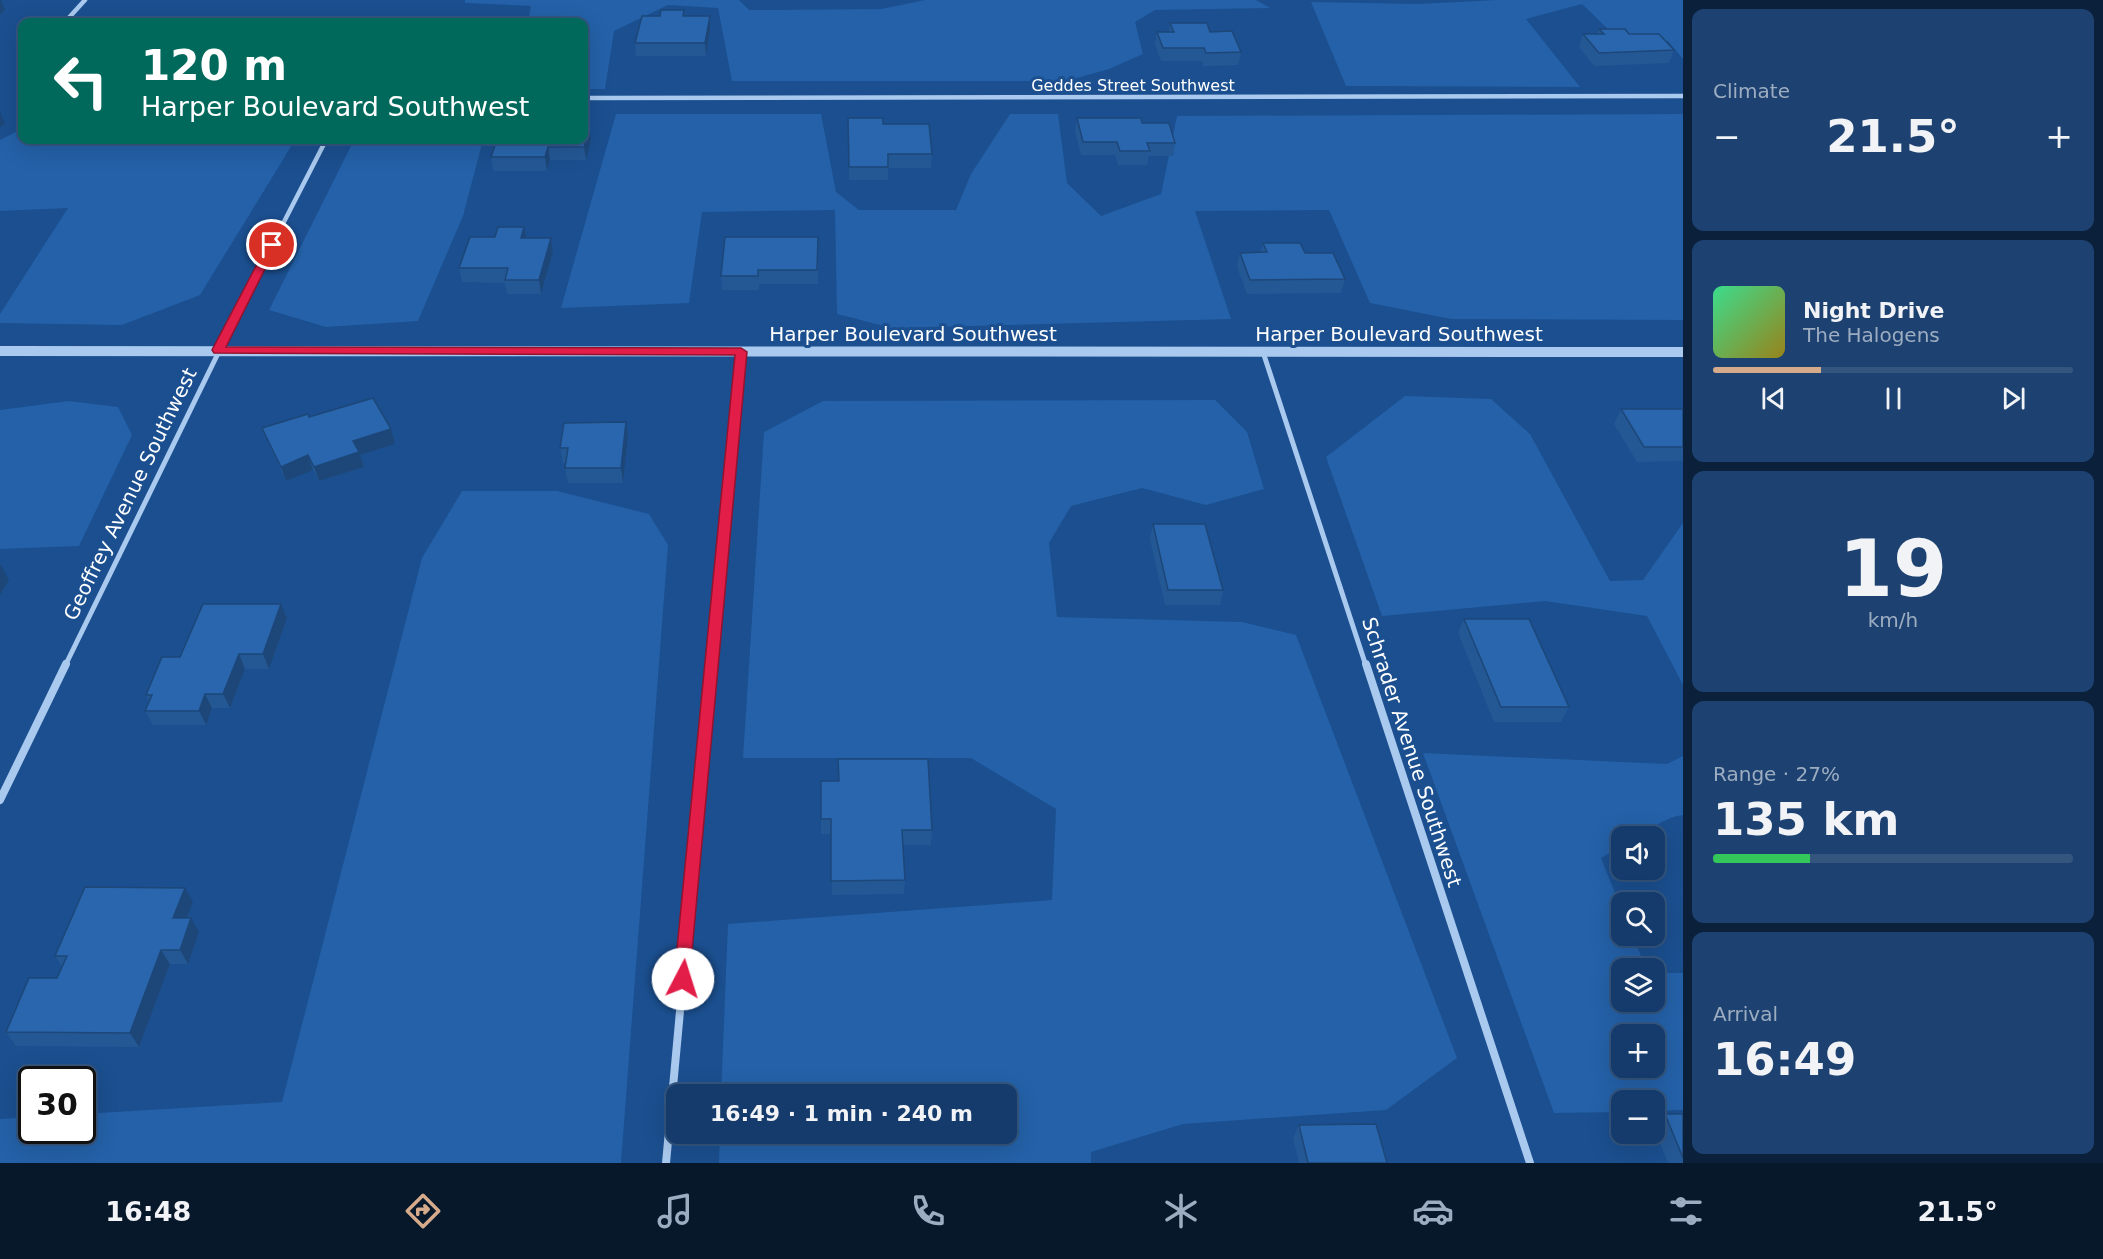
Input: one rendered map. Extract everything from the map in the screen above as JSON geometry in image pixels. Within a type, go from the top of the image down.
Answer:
[{"type":"street","points":[[69,18],[85,0]]},
{"type":"street","name":"Geddes Street Southwest","points":[[588,98],[1683,96]]},
{"type":"street","name":"Geoffrey Avenue Southwest","points":[[0,800],[218,350],[324,144]]},
{"type":"street","name":"Harper Boulevard Southwest","points":[[0,351],[1683,352]]},
{"type":"street","points":[[666,1163],[741,352]]},
{"type":"street","name":"Schrader Avenue Southwest","points":[[1263,352],[1530,1163]]},
{"type":"shaded area","points":[[465,0],[739,0],[749,10],[881,9],[925,0],[1256,0],[1270,8],[1155,10],[1135,22],[1143,54],[1109,69],[1066,81],[732,81],[718,8],[668,5],[614,31],[605,89],[588,89],[588,18],[529,18],[531,6],[465,3]]},
{"type":"shaded area","points":[[1497,0],[1683,0],[1683,59],[1668,41],[1611,32],[1582,4],[1526,19],[1580,87],[1346,86],[1311,2],[1418,4]]},
{"type":"shaded area","points":[[616,114],[821,114],[836,192],[859,210],[956,210],[971,174],[1010,114],[1058,114],[1067,183],[1101,216],[1161,194],[1177,116],[1683,114],[1683,320],[1451,319],[1370,303],[1329,210],[1195,211],[1231,319],[892,328],[837,314],[835,210],[702,212],[689,303],[561,308]]},
{"type":"shaded area","points":[[18,131],[18,144],[293,144],[200,295],[122,325],[0,323],[0,314],[68,208],[0,211],[0,140]]},
{"type":"shaded area","points":[[352,144],[482,144],[463,216],[418,321],[326,327],[269,310]]},
{"type":"shaded area","points":[[1405,396],[1491,399],[1530,434],[1610,581],[1643,580],[1683,523],[1683,685],[1647,616],[1545,601],[1382,616],[1326,457]]},
{"type":"shaded area","points":[[1215,400],[1247,432],[1264,489],[1206,505],[1142,488],[1071,506],[1049,543],[1057,617],[1242,622],[1296,635],[1457,1058],[1386,1110],[1183,1124],[1091,1152],[1091,1163],[719,1163],[720,1144],[1017,1144],[1017,1084],[721,1084],[728,924],[1052,900],[1056,809],[971,758],[743,758],[764,432],[823,401]]},
{"type":"shaded area","points":[[69,401],[118,407],[132,435],[79,546],[0,549],[0,410]]},
{"type":"shaded area","points":[[462,491],[557,491],[649,514],[668,545],[621,1163],[0,1163],[0,1119],[18,1118],[18,1144],[96,1144],[96,1113],[282,1102],[422,558]]},
{"type":"shaded area","points":[[1423,753],[1667,764],[1683,756],[1683,815],[1656,826],[1611,826],[1611,852],[1601,858],[1615,892],[1611,892],[1611,946],[1637,946],[1642,958],[1611,958],[1611,1012],[1665,1012],[1665,973],[1683,973],[1683,1110],[1665,1111],[1665,1090],[1611,1090],[1611,1112],[1554,1113]]},
{"type":"building","points":[[661,10],[684,10],[683,16],[710,16],[705,43],[635,43],[642,16],[660,16]]},
{"type":"building","points":[[1170,23],[1207,23],[1210,32],[1232,31],[1241,52],[1206,53],[1204,48],[1163,48],[1157,32],[1174,32]]},
{"type":"building","points":[[1599,29],[1625,29],[1629,34],[1659,34],[1674,50],[1599,53],[1583,34],[1604,34]]},
{"type":"building","points":[[848,118],[883,118],[883,124],[929,124],[932,154],[888,154],[888,167],[849,167]]},
{"type":"building","points":[[1077,118],[1141,118],[1142,123],[1169,123],[1175,143],[1147,143],[1150,151],[1120,151],[1117,142],[1083,142]]},
{"type":"building","points":[[496,144],[585,144],[584,147],[548,147],[545,157],[491,157]]},
{"type":"building","points":[[498,227],[524,227],[521,238],[551,238],[539,280],[505,280],[508,268],[459,268],[470,237],[495,237]]},
{"type":"building","points":[[725,237],[818,237],[817,270],[758,270],[758,276],[721,276]]},
{"type":"building","points":[[1263,243],[1300,243],[1305,253],[1333,253],[1345,279],[1250,280],[1240,253],[1267,252]]},
{"type":"building","points":[[373,398],[391,429],[353,441],[359,452],[314,467],[308,455],[281,467],[262,428]]},
{"type":"building","points":[[1621,409],[1683,409],[1683,447],[1644,447]]},
{"type":"building","points":[[626,422],[621,468],[565,468],[568,448],[560,448],[564,423]]},
{"type":"building","points":[[1153,524],[1205,524],[1223,590],[1168,590]]},
{"type":"building","points":[[203,604],[281,604],[263,654],[239,654],[223,694],[205,694],[199,711],[145,711],[152,695],[146,695],[162,657],[180,657]]},
{"type":"building","points":[[1464,619],[1529,619],[1569,707],[1501,707]]},
{"type":"building","points":[[838,759],[928,759],[932,830],[902,830],[905,880],[831,881],[831,819],[821,819],[821,781],[839,781]]},
{"type":"building","points":[[85,887],[185,888],[173,918],[191,918],[180,950],[161,950],[130,1033],[6,1032],[29,978],[57,978],[67,956],[55,956]]},
{"type":"building","points":[[1665,1114],[1683,1114],[1683,1158]]},
{"type":"building","points":[[1376,1124],[1387,1163],[1308,1163],[1299,1125]]},
{"type":"route","points":[[272,245],[218,350],[741,352],[683,979]]}]
